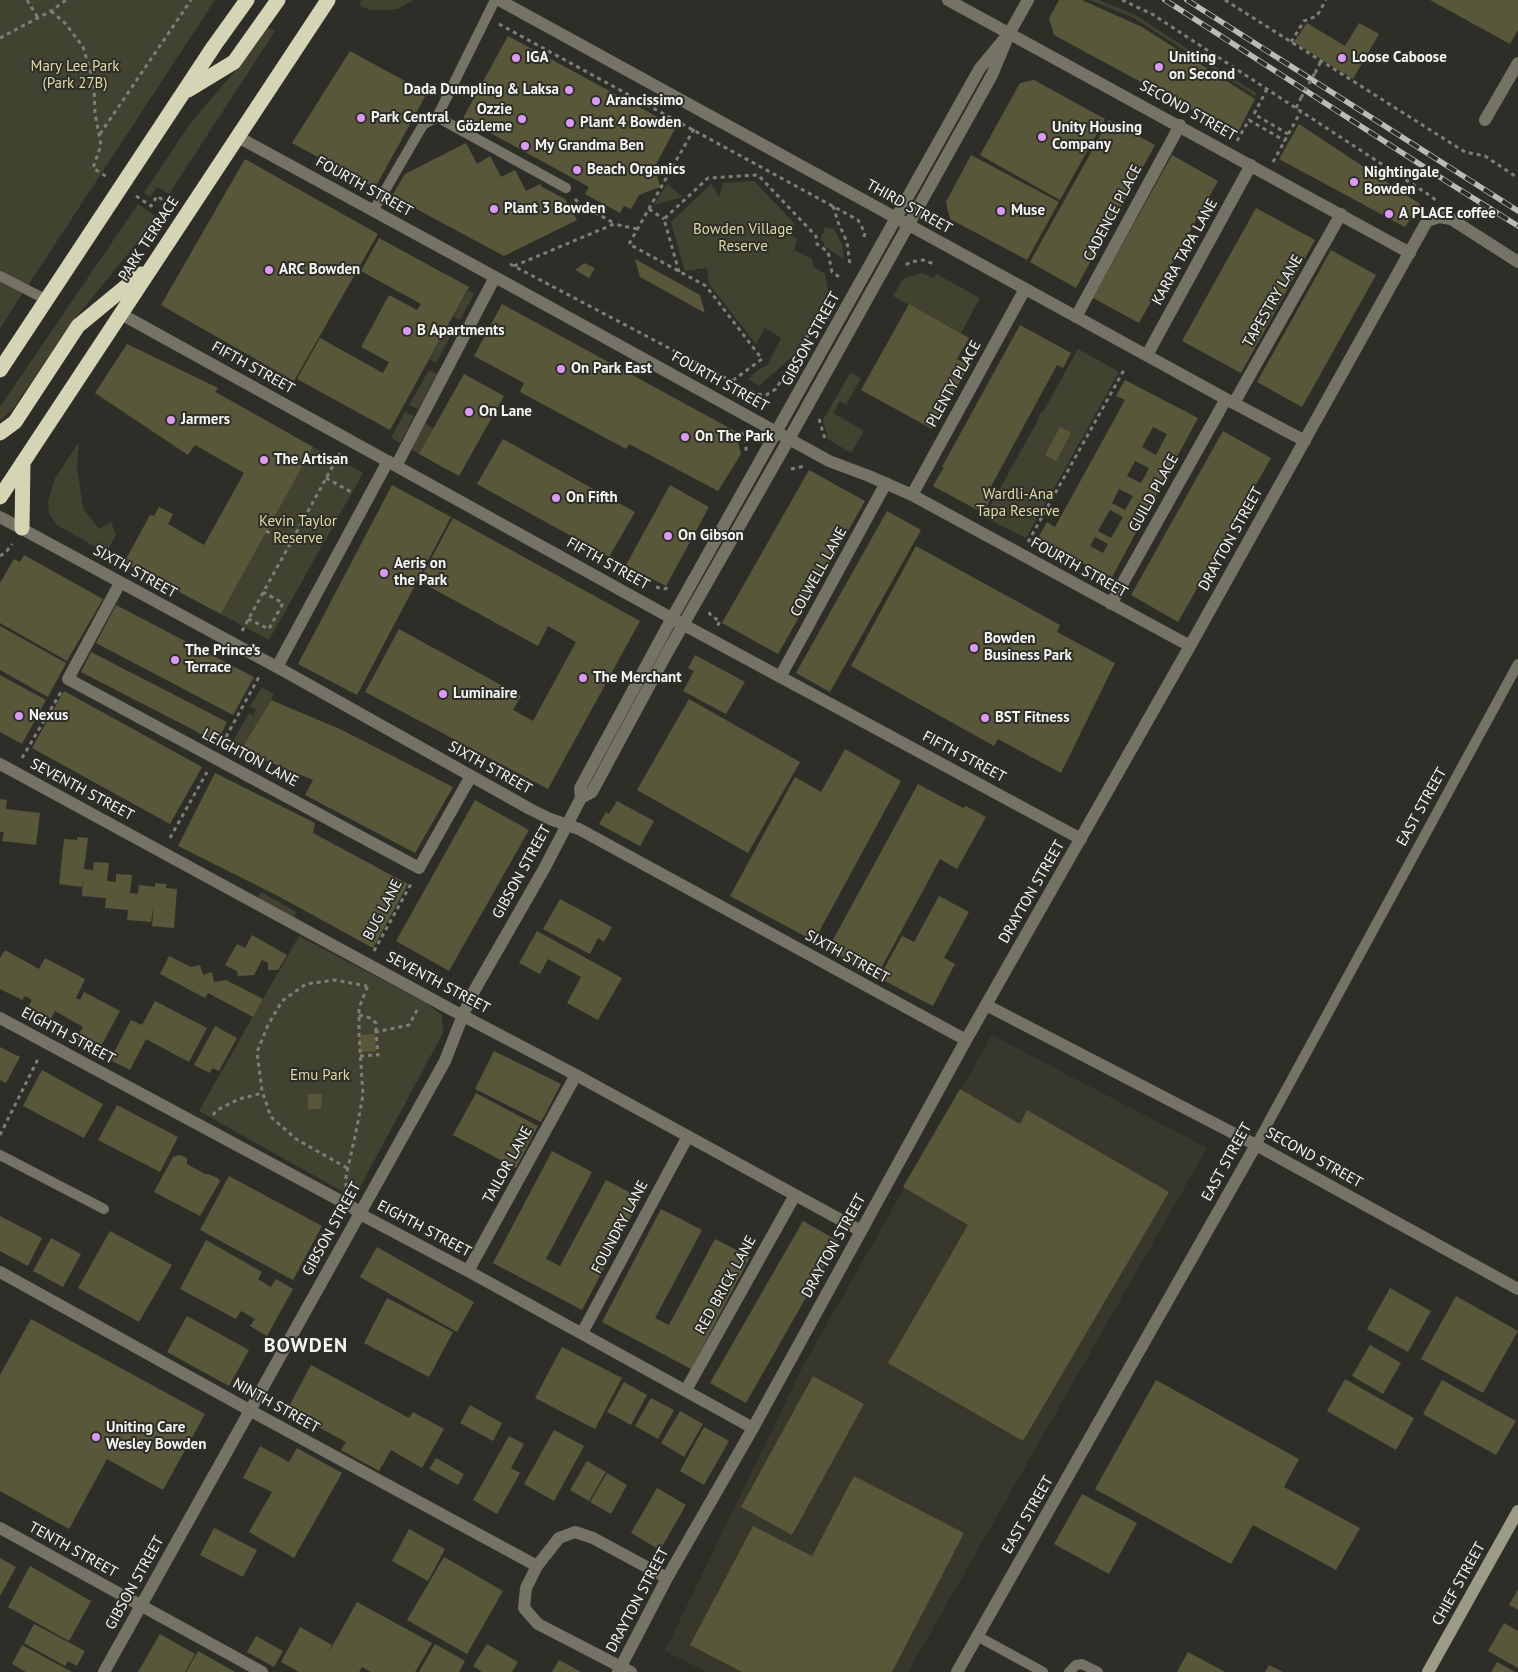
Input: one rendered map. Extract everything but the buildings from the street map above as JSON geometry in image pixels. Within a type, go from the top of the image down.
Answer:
[{"type":"highway","points":[[214,46],[236,0]]},
{"type":"highway","points":[[0,370],[214,46],[247,0]]},
{"type":"highway","points":[[185,92],[234,62],[278,0]]},
{"type":"highway","name":"PARK TERRACE","points":[[0,497],[328,0]]},
{"type":"highway","points":[[0,433],[15,422],[78,326],[154,264]]},
{"type":"highway","points":[[22,528],[23,462]]},
{"type":"street","name":"THIRD STREET","points":[[497,0],[1305,441]]},
{"type":"street","name":"SECOND STREET","points":[[948,0],[1010,32],[1410,252]]},
{"type":"street","name":"GIBSON STREET","points":[[580,798],[592,792],[992,75],[1010,32],[1028,0]]},
{"type":"street","name":"GIBSON STREET","points":[[104,1672],[446,1061],[462,1015],[474,991],[566,825],[580,798],[580,788],[672,618],[980,68],[1010,32]]},
{"type":"street","points":[[1484,120],[1518,63]]},
{"type":"street","name":"CADENCE PLACE","points":[[1076,317],[1180,125]]},
{"type":"street","name":"FOURTH STREET","points":[[238,137],[828,461],[912,495],[1190,646]]},
{"type":"street","name":"KARRA TAPA LANE","points":[[1147,355],[1252,165]]},
{"type":"street","name":"TAPESTRY LANE","points":[[1230,401],[1341,214]]},
{"type":"street","points":[[1439,216],[1451,219],[1518,262]]},
{"type":"street","name":"DRAYTON STREET","points":[[623,1670],[667,1578],[753,1428],[966,1040],[1190,646],[1427,221],[1439,216]]},
{"type":"street","points":[[277,668],[495,277]]},
{"type":"street","name":"PLENTY PLACE","points":[[912,495],[1025,289]]},
{"type":"street","name":"FIFTH STREET","points":[[121,314],[711,640],[1081,839]]},
{"type":"street","name":"GUILD PLACE","points":[[1111,604],[1230,401]]},
{"type":"street","name":"COLWELL LANE","points":[[780,677],[886,483]]},
{"type":"street","name":"SIXTH STREET","points":[[0,517],[234,644],[537,813],[579,829],[966,1040]]},
{"type":"street","points":[[68,679],[120,583]]},
{"type":"street","name":"LEIGHTON LANE","points":[[68,679],[419,868]]},
{"type":"street","name":"SEVENTH STREET","points":[[0,764],[462,1015],[576,1074],[861,1231]]},
{"type":"street","points":[[419,868],[472,776]]},
{"type":"street","name":"SECOND STREET","points":[[986,1005],[1256,1144],[1518,1289]]},
{"type":"street","name":"EIGHTH STREET","points":[[0,1018],[343,1202],[360,1214],[582,1333],[753,1428]]},
{"type":"street","name":"TAILOR LANE","points":[[468,1271],[576,1074]]},
{"type":"street","name":"FOUNDRY LANE","points":[[582,1333],[688,1136]]},
{"type":"street","name":"EAST STREET","points":[[957,1672],[1256,1144]]},
{"type":"street","name":"RED BRICK LANE","points":[[686,1390],[795,1196]]},
{"type":"street","name":"NINTH STREET","points":[[0,1272],[537,1566]]},
{"type":"street","name":"CHIEF STREET","points":[[1428,1672],[1518,1511]]},
{"type":"street","name":"TENTH STREET","points":[[0,1528],[262,1672]]},
{"type":"street","points":[[623,1670],[538,1624],[524,1608],[526,1588],[537,1566],[559,1538],[575,1532],[592,1538],[667,1578]]},
{"type":"lane","points":[[374,211],[423,125],[437,117],[497,0]]},
{"type":"lane","points":[[437,117],[566,188]]},
{"type":"lane","points":[[0,276],[47,300]]},
{"type":"lane","name":"EAST STREET","points":[[1256,1144],[1518,664]]},
{"type":"lane","points":[[0,1155],[104,1209]]},
{"type":"lane","points":[[978,1636],[1043,1672]]},
{"type":"lane","points":[[1069,1672],[1076,1664],[1082,1664],[1098,1672]]},
{"type":"path","points":[[27,0],[38,18]]},
{"type":"path","points":[[0,38],[51,11],[66,0]]},
{"type":"path","points":[[100,135],[191,0]]},
{"type":"path","points":[[1122,0],[1152,14],[1435,199],[1439,216]]},
{"type":"path","points":[[1226,0],[1465,152],[1485,156],[1518,178]]},
{"type":"path","points":[[1291,42],[1304,20],[1317,16],[1326,0]]},
{"type":"path","points":[[51,11],[65,23],[83,47],[94,83],[95,113],[100,135],[100,145],[94,168]]},
{"type":"path","points":[[488,18],[858,220],[865,234],[861,246]]},
{"type":"path","points":[[1296,108],[1321,61]]},
{"type":"path","points":[[1267,89],[1254,114],[1288,134]]},
{"type":"path","points":[[1276,157],[1301,111]]},
{"type":"path","points":[[1230,153],[1249,120],[1285,140]]},
{"type":"path","points":[[694,129],[629,244],[706,286],[762,359],[732,381]]},
{"type":"path","points":[[664,219],[708,178],[758,174],[816,236],[817,244],[828,252],[832,272],[842,279]]},
{"type":"path","points":[[566,188],[581,205],[614,224],[637,229]]},
{"type":"path","points":[[150,206],[157,196]]},
{"type":"path","points":[[833,206],[847,242],[850,265]]},
{"type":"path","points":[[649,209],[664,219],[680,272]]},
{"type":"path","points":[[514,266],[614,224]]},
{"type":"path","points":[[837,287],[854,258]]},
{"type":"path","points":[[904,266],[910,262],[923,260],[934,264]]},
{"type":"path","points":[[505,262],[756,394],[766,395],[776,389],[832,295]]},
{"type":"path","points":[[1026,545],[1124,370]]},
{"type":"path","points":[[739,429],[746,441],[746,453]]},
{"type":"path","points":[[234,644],[342,449]]},
{"type":"path","points":[[789,469],[809,466]]},
{"type":"path","points":[[326,478],[356,495]]},
{"type":"path","points":[[266,531],[288,544]]},
{"type":"path","points":[[0,556],[12,544]]},
{"type":"path","points":[[263,592],[284,603],[269,629]]},
{"type":"path","points":[[708,609],[711,616],[720,621],[711,640]]},
{"type":"path","points":[[248,619],[274,632]]},
{"type":"path","points":[[14,772],[68,679]]},
{"type":"path","name":"BUG LANE","points":[[343,1202],[346,1194],[346,1176],[363,1095],[359,1008],[372,966],[419,868]]},
{"type":"path","points":[[348,1168],[296,1139],[271,1118],[263,1094],[257,1052],[268,1025],[282,1001],[306,984],[335,980],[367,986]]},
{"type":"path","points":[[376,1032],[410,1025],[419,1006]]},
{"type":"path","points":[[359,1015],[370,1018],[376,1023],[378,1055],[360,1056]]},
{"type":"path","points":[[0,1135],[46,1043]]},
{"type":"path","points":[[202,1126],[216,1110],[239,1099],[263,1094]]},
{"type":"shaded area","points":[[992,1035],[1207,1148],[908,1672],[707,1672],[665,1651],[804,1364]]},
{"type":"green space","name":"Mary Lee Park (Park 27B)","points":[[0,0],[215,0],[0,328]]},
{"type":"green space","points":[[362,0],[413,0],[398,9],[370,10],[359,5]]},
{"type":"green space","points":[[1090,0],[1099,0],[1135,15],[1256,93],[1255,96],[1134,18]]},
{"type":"green space","points":[[266,26],[275,31],[169,194],[157,187],[150,197],[144,193],[189,125],[235,71]]},
{"type":"green space","name":"Bowden Village Reserve","points":[[754,181],[795,224],[790,234],[797,239],[794,250],[811,258],[814,267],[825,274],[829,296],[795,354],[759,386],[748,379],[758,370],[768,365],[781,338],[765,328],[756,344],[709,284],[707,268],[685,271],[671,222],[711,184],[719,197],[723,183]]},
{"type":"green space","points":[[667,184],[683,197],[654,205]]},
{"type":"green space","points":[[138,204],[155,216],[136,244],[69,326],[12,410],[0,421],[0,407]]},
{"type":"green space","points":[[823,227],[834,229],[842,244],[844,259],[824,246],[821,240],[821,235],[825,232]]},
{"type":"green space","points":[[922,273],[933,278],[936,274],[980,298],[961,333],[893,296],[903,279]]},
{"type":"green space","points":[[468,290],[474,294],[460,320],[453,317]]},
{"type":"green space","points":[[449,324],[455,328],[436,363],[430,359]]},
{"type":"green space","name":"Wardli-Ana Tapa Reserve","points":[[1078,349],[1119,372],[1026,538],[984,517],[1041,412],[1043,412]]},
{"type":"green space","points":[[429,370],[437,374],[418,409],[409,405]]},
{"type":"green space","points":[[850,373],[861,378],[846,405],[840,401],[833,413],[864,431],[851,453],[828,439],[823,420]]},
{"type":"green space","points":[[405,412],[414,416],[400,443],[391,438]]},
{"type":"green space","points":[[425,424],[434,428],[419,454],[411,449]]},
{"type":"green space","points":[[79,442],[77,466],[83,508],[99,529],[111,522],[116,535],[106,553],[57,525],[49,514],[48,502],[55,478]]},
{"type":"green space","name":"Kevin Taylor Reserve","points":[[313,447],[363,473],[269,640],[221,614]]},
{"type":"green space","points":[[262,687],[274,694],[238,756],[228,750],[249,713],[253,716],[256,710],[250,706]]},
{"type":"green space","points":[[261,892],[296,912],[293,919],[258,898]]},
{"type":"green space","name":"Emu Park","points":[[299,936],[426,1003],[442,1015],[443,1033],[354,1198],[199,1111]]},
{"type":"railway","points":[[1165,0],[1518,226]]},
{"type":"railway","points":[[1187,0],[1518,211]]},
{"type":"place","name":"IGA","points":[[516,58]]},
{"type":"place","name":"Loose Caboose","points":[[1342,58]]},
{"type":"place","name":"Uniting on Second","points":[[1159,67]]},
{"type":"place","name":"Dada Dumpling & Laksa","points":[[569,90]]},
{"type":"place","name":"Arancissimo","points":[[596,101]]},
{"type":"place","name":"Park Central","points":[[361,118]]},
{"type":"place","name":"Ozzie Gözleme","points":[[522,119]]},
{"type":"place","name":"Plant 4 Bowden","points":[[570,123]]},
{"type":"place","name":"Unity Housing Company","points":[[1042,137]]},
{"type":"place","name":"My Grandma Ben","points":[[525,146]]},
{"type":"place","name":"Beach Organics","points":[[577,170]]},
{"type":"place","name":"Nightingale Bowden","points":[[1354,182]]},
{"type":"place","name":"Plant 3 Bowden","points":[[494,209]]},
{"type":"place","name":"Muse","points":[[1001,211]]},
{"type":"place","name":"A PLACE coffee","points":[[1389,214]]},
{"type":"place","name":"ARC Bowden","points":[[269,270]]},
{"type":"place","name":"B Apartments","points":[[407,331]]},
{"type":"place","name":"On Park East","points":[[561,369]]},
{"type":"place","name":"On Lane","points":[[469,412]]},
{"type":"place","name":"Jarmers","points":[[171,420]]},
{"type":"place","name":"On The Park","points":[[685,437]]},
{"type":"place","name":"The Artisan","points":[[264,460]]},
{"type":"place","name":"On Fifth","points":[[556,498]]},
{"type":"place","name":"On Gibson","points":[[668,536]]},
{"type":"place","name":"Aeris on the Park","points":[[384,573]]},
{"type":"place","name":"Bowden Business Park","points":[[974,648]]},
{"type":"place","name":"The Prince’s Terrace","points":[[175,660]]},
{"type":"place","name":"The Merchant","points":[[583,678]]},
{"type":"place","name":"Luminaire","points":[[443,694]]},
{"type":"place","name":"Nexus","points":[[19,716]]},
{"type":"place","name":"BST Fitness","points":[[985,718]]},
{"type":"place","name":"Uniting Care Wesley Bowden","points":[[96,1437]]},
{"type":"district","name":"BOWDEN","points":[[306,1346]]}]
